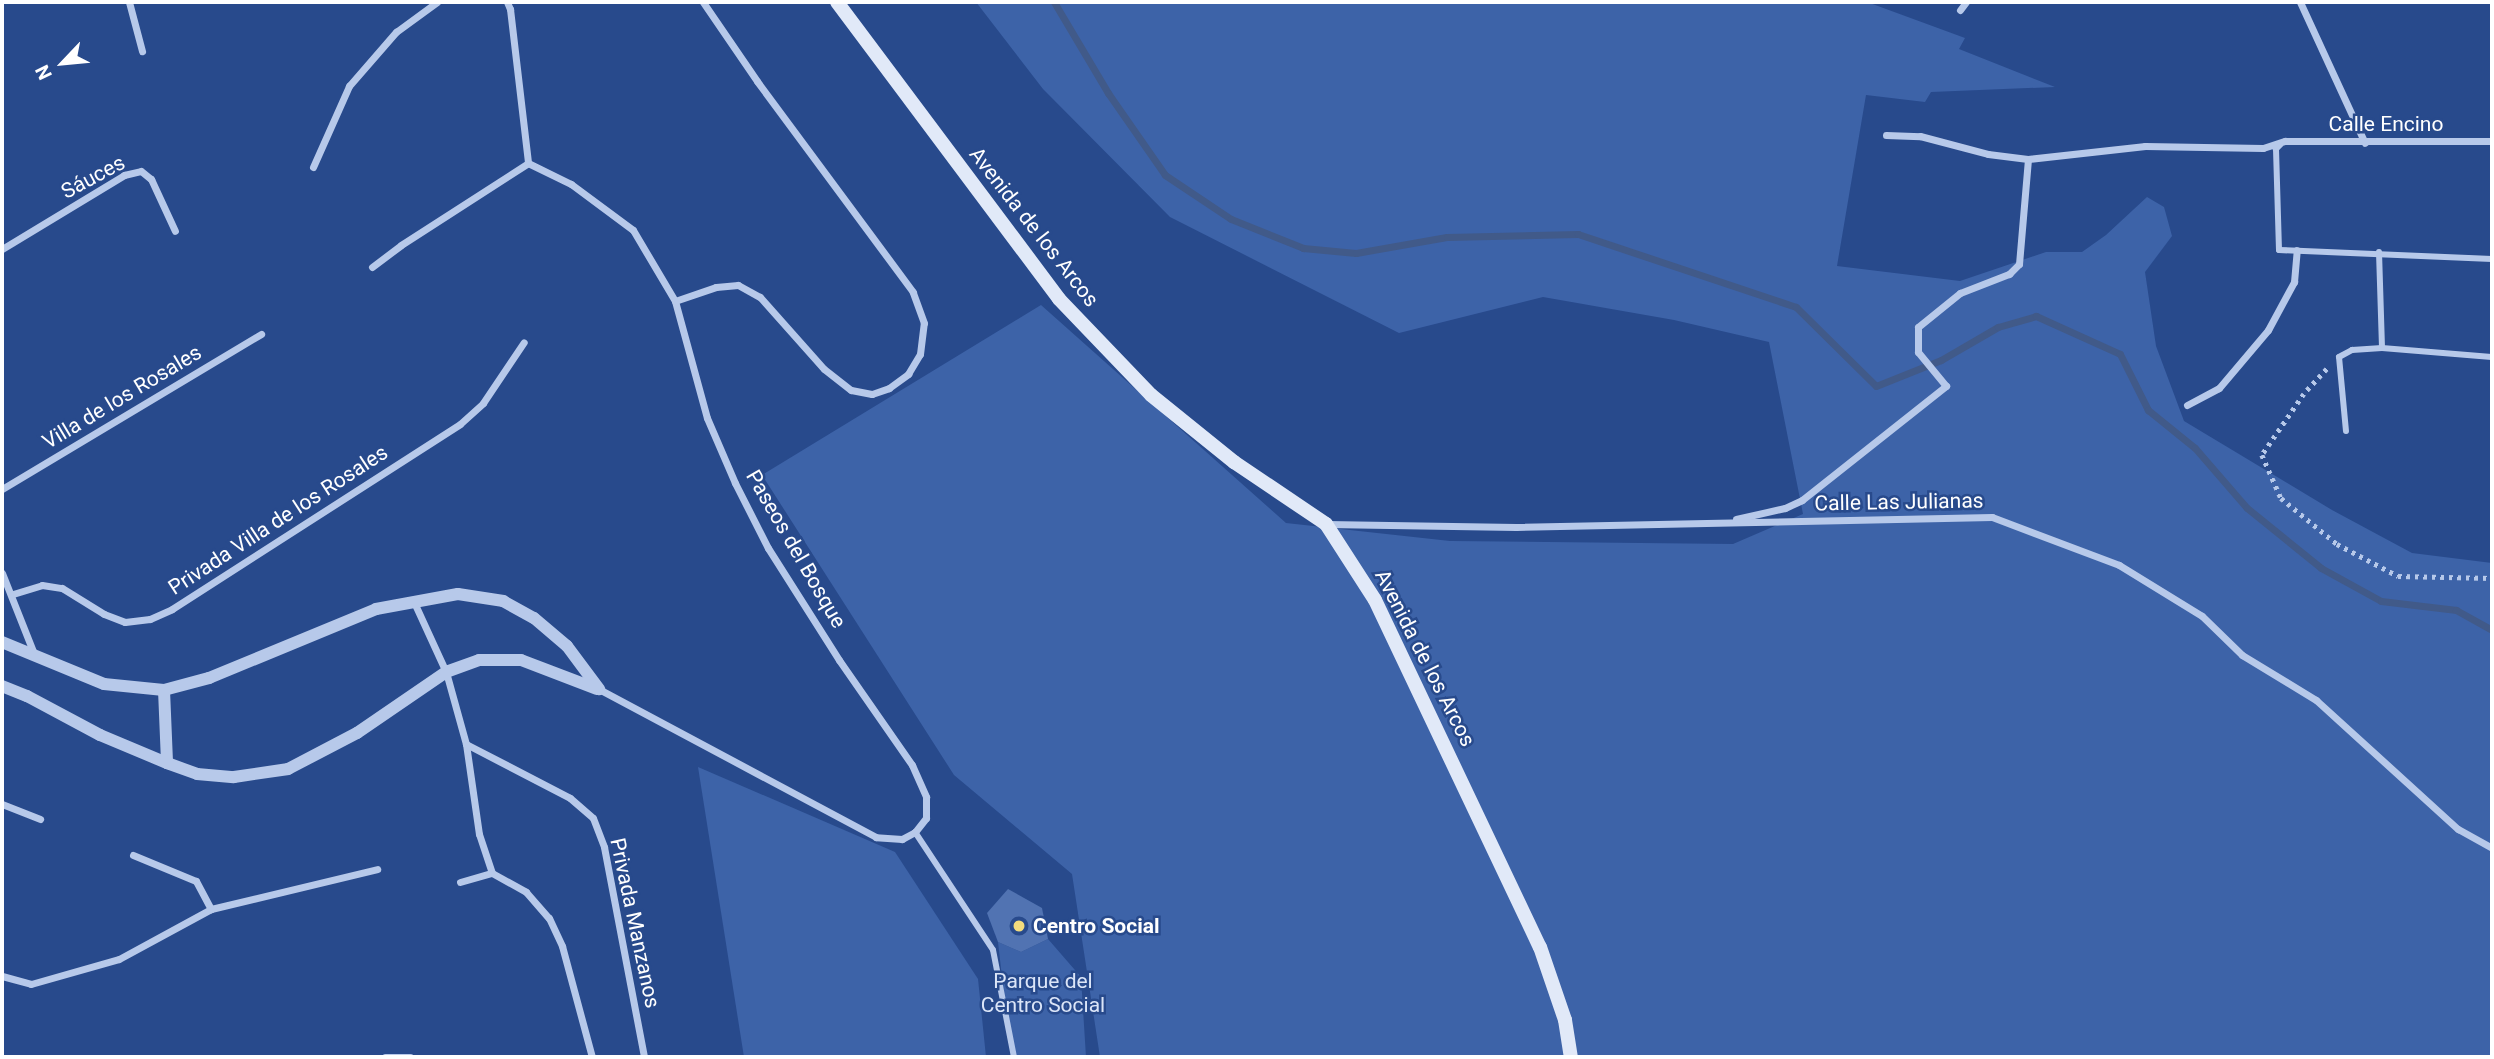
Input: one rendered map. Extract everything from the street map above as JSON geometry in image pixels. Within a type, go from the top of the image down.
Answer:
[{"type":"main road","name":"Avenida de los Arcos","points":[[837,2],[1059,299],[1151,395],[1234,462],[1326,524],[1376,600],[1529,923],[1565,1020],[1571,1057]]},
{"type":"street","points":[[129,2],[142,51]]},
{"type":"street","points":[[313,167],[349,86],[396,32],[437,2]]},
{"type":"street","points":[[507,2],[510,9],[527,163]]},
{"type":"street","points":[[527,163],[571,184],[633,230],[675,301],[716,287],[738,285],[760,297],[824,369],[851,390],[872,394],[889,388],[908,374],[920,354],[925,323],[913,292],[757,81],[703,2]]},
{"type":"street","points":[[1960,10],[1966,2]]},
{"type":"street","points":[[2300,2],[2365,142]]},
{"type":"street","name":"Calle Encino","points":[[1886,135],[1920,136],[1988,153],[2028,159],[2134,147],[2263,148],[2286,141],[2492,141]]},
{"type":"street","points":[[2280,145],[2276,149],[2279,250],[2379,252],[2492,259]]},
{"type":"street","points":[[1718,523],[1785,508],[1855,461],[1879,442],[1902,418],[1946,386],[1920,356],[1918,327],[1960,293],[2009,274],[2019,264],[2028,159]]},
{"type":"street","points":[[372,267],[401,245],[527,163]]},
{"type":"street","name":"Sáuces","points":[[2,249],[124,175],[141,172],[151,179],[175,231]]},
{"type":"street","points":[[2187,405],[2219,388],[2268,330],[2294,282],[2297,250]]},
{"type":"street","points":[[2379,252],[2382,348]]},
{"type":"street","name":"Paseos del Bosque","points":[[675,301],[707,418],[735,484],[768,548],[917,776],[926,797],[926,818],[915,832]]},
{"type":"street","name":"Villa de los Rosales","points":[[2,489],[261,334]]},
{"type":"street","name":"Privada Villa de los Rosales","points":[[13,594],[42,585],[62,588],[104,614],[125,622],[150,619],[172,609],[460,425],[483,403],[524,342]]},
{"type":"street","points":[[2346,431],[2339,357],[2352,350],[2382,348],[2492,357]]},
{"type":"street","name":"Calle Las Julianas","points":[[1326,524],[1516,527],[1992,517],[2119,565],[2202,616],[2242,655],[2316,700],[2458,829],[2492,848]]},
{"type":"street","points":[[2,573],[13,594],[34,654]]},
{"type":"street","points":[[2,642],[103,684],[164,690],[209,678],[376,609],[413,600],[458,594],[503,601],[534,618],[567,646],[598,689]]},
{"type":"street","points":[[413,600],[446,672],[466,744],[479,834],[492,873],[526,892],[549,918],[562,946],[592,1057]]},
{"type":"street","points":[[2,687],[27,696],[100,736],[167,763],[197,774],[234,777],[288,769],[357,733],[446,672],[479,660],[522,660],[598,689],[876,837],[902,839],[915,832],[993,950],[1014,1057]]},
{"type":"street","points":[[164,690],[167,763]]},
{"type":"street","name":"Privada Manzanos","points":[[466,744],[570,798],[593,818],[604,847],[644,1057]]},
{"type":"street","points":[[2,804],[40,819]]},
{"type":"street","points":[[133,855],[196,881],[211,909]]},
{"type":"street","points":[[2,976],[31,984],[119,958],[211,909],[377,869]]},
{"type":"street","points":[[460,882],[492,873]]},
{"type":"street","points":[[385,1057],[410,1057]]},
{"type":"path","points":[[2339,357],[2304,394],[2262,455],[2281,498],[2337,544],[2398,576],[2492,578]]},
{"type":"green space","points":[[976,2],[1867,2],[1965,38],[1959,49],[2055,87],[1931,92],[1925,102],[1866,95],[1837,266],[1960,281],[2046,252],[2082,252],[2106,235],[2147,197],[2164,207],[2172,236],[2145,272],[2156,346],[2184,421],[2332,510],[2412,553],[2492,563],[2492,1057],[1100,1057],[1072,874],[954,775],[762,475],[1041,305],[1286,523],[1450,541],[1733,544],[1803,514],[1769,342],[1674,320],[1543,297],[1399,333],[1170,217],[1043,89]]},
{"type":"green space","points":[[698,767],[895,852],[978,979],[986,1057],[744,1057]]},
{"type":"green space","name":"Parque del Centro Social","points":[[1048,939],[1081,977],[1086,1057],[1011,1057],[998,942],[1021,952]]},
{"type":"building","name":"Centro Social","points":[[1008,889],[1042,908],[1048,939],[1021,952],[998,942],[987,913]]},
{"type":"waterway","points":[[1054,2],[1108,93],[1165,175],[1231,219],[1303,248],[1356,253],[1447,237],[1578,234],[1796,307],[1876,386],[1941,360],[1998,327],[2036,316],[2120,354],[2148,410],[2195,448],[2247,508],[2321,568],[2381,601],[2456,610],[2492,630]]},
{"type":"place","name":"Centro Social","points":[[1019,926]]}]
